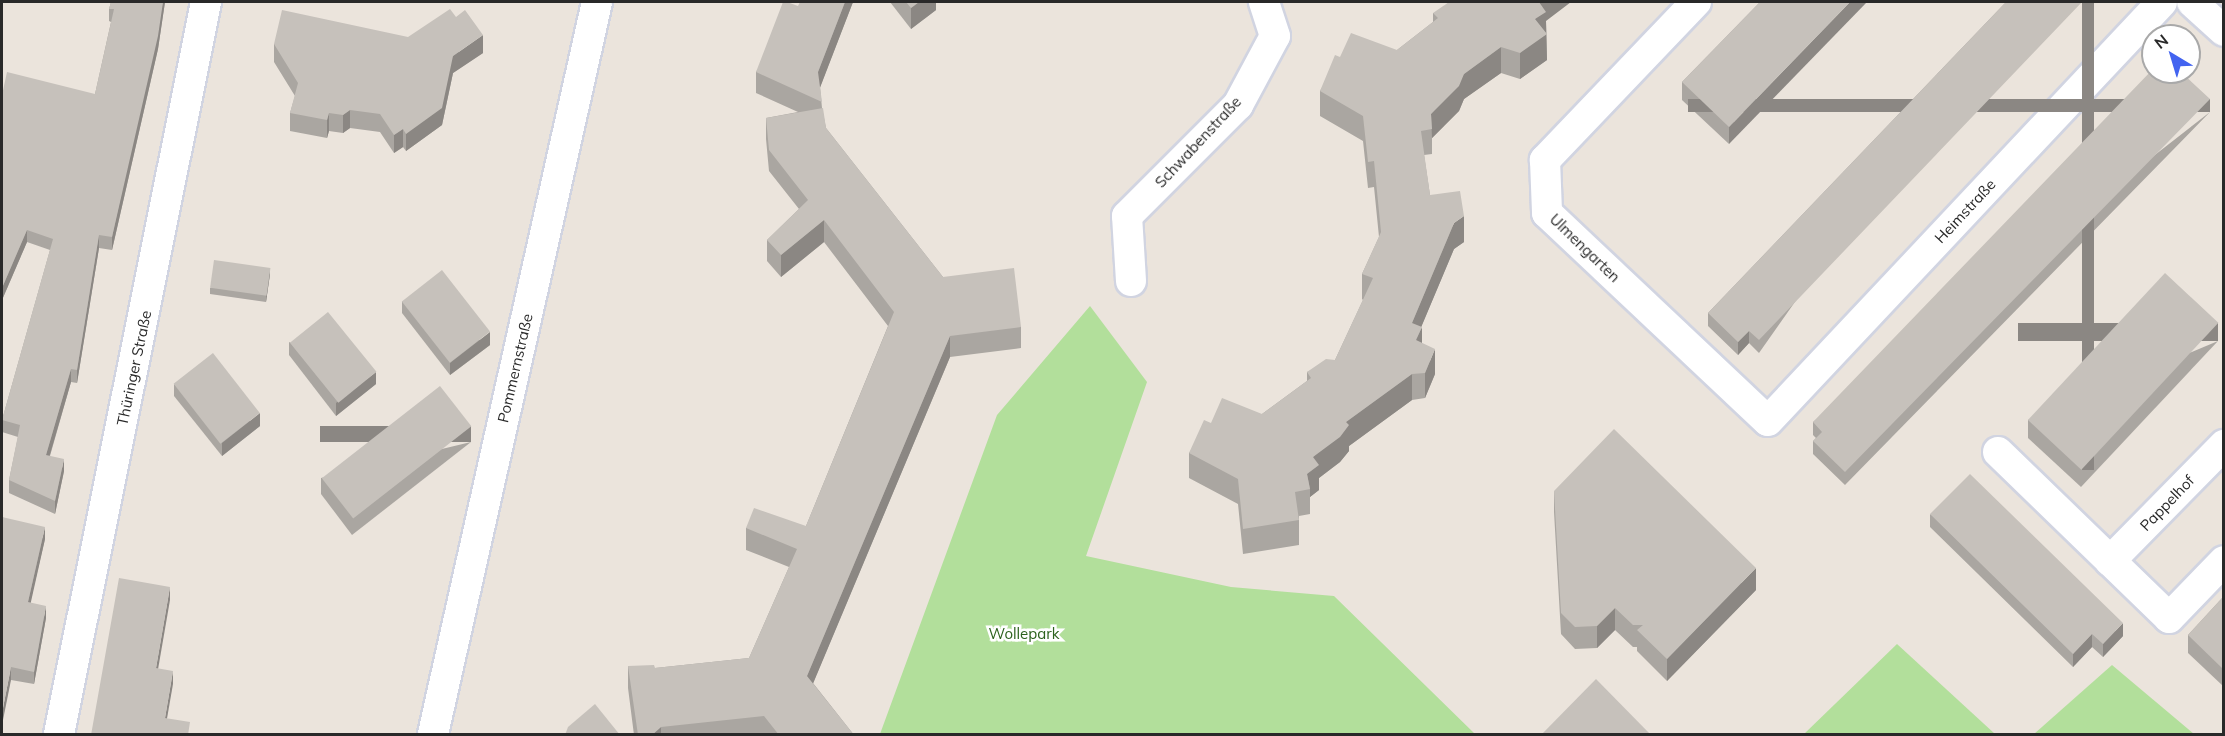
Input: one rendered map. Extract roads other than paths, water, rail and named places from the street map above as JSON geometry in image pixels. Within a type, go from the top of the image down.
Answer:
[{"type":"street","name":"Thüringer Straße","points":[[59,735],[206,2]]},
{"type":"street","name":"Pommernstraße","points":[[434,735],[597,2]]},
{"type":"street","name":"Schwabenstraße","points":[[1131,281],[1127,216],[1238,105],[1275,36],[1264,2]]},
{"type":"street","name":"Ulmengarten","points":[[1696,2],[1545,160],[1547,213],[1768,421]]},
{"type":"street","name":"Heimstraße","points":[[1768,421],[2162,2]]},
{"type":"street","points":[[2193,2],[2223,31]]},
{"type":"street","name":"Pappelhof","points":[[2110,561],[2223,445]]},
{"type":"street","points":[[1998,452],[2169,618],[2223,561]]},
{"type":"park label","name":"Wollepark","points":[[1024,634]]}]
